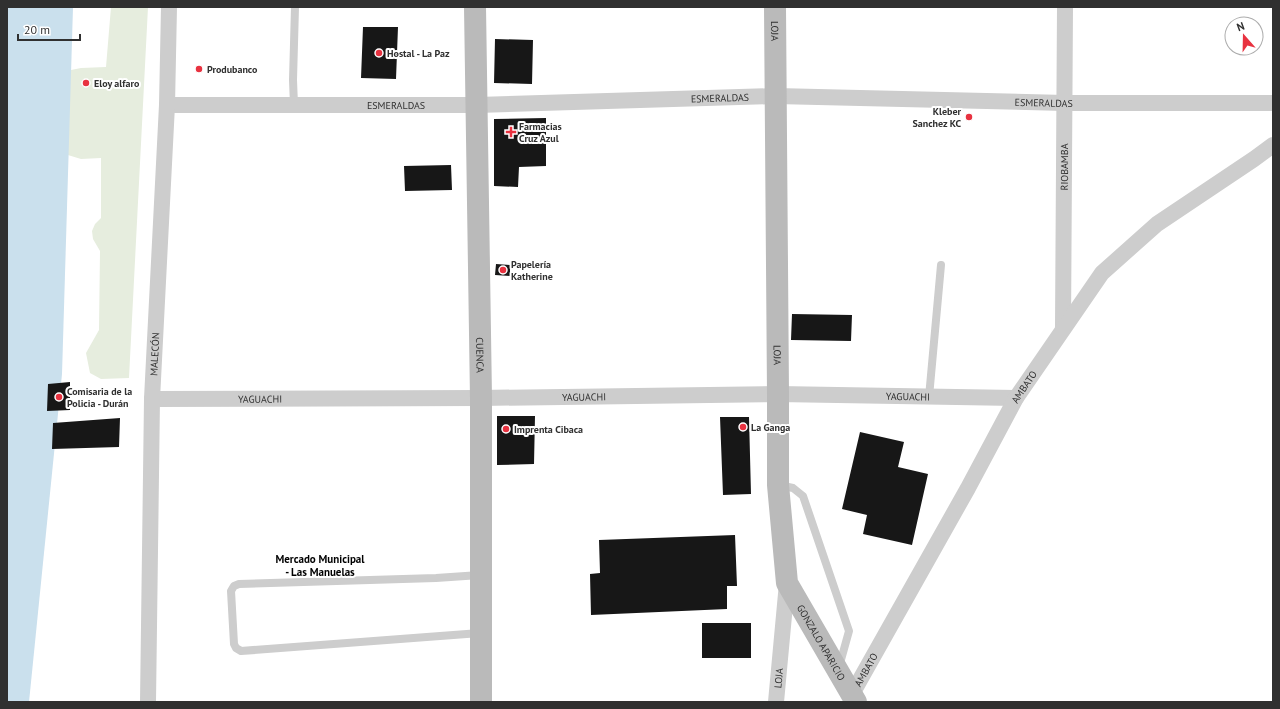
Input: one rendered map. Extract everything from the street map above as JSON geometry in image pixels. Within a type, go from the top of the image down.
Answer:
[{"type":"street","name":"MALECÓN","points":[[148,702],[152,399],[167,105],[169,7]]},
{"type":"street","name":"CUENCA","points":[[475,7],[481,398],[481,702]]},
{"type":"street","name":"LOJA","points":[[775,7],[778,485],[787,583],[776,702]]},
{"type":"street","name":"RIOBAMBA","points":[[1063,328],[1066,103],[1065,7]]},
{"type":"street","name":"ESMERALDAS","points":[[167,105],[477,105],[776,96],[1066,103],[1273,103]]},
{"type":"street","name":"AMBATO","points":[[854,698],[1016,398],[1102,273],[1157,224],[1273,145]]},
{"type":"street","name":"YAGUACHI","points":[[152,399],[481,398],[778,394],[1016,398]]},
{"type":"street","name":"GONZALO APARICIO","points":[[787,583],[854,698]]},
{"type":"lane","points":[[294,105],[293,80],[295,7]]},
{"type":"lane","points":[[929,397],[941,265]]},
{"type":"lane","points":[[778,485],[794,488],[803,496],[849,631],[838,669]]},
{"type":"lane","points":[[481,575],[436,578],[239,584],[234,586],[231,591],[234,644],[236,648],[241,651],[481,633]]},
{"type":"green space","points":[[111,7],[148,7],[129,378],[101,379],[90,373],[86,353],[99,330],[100,251],[93,239],[92,231],[95,224],[101,218],[101,158],[81,159],[58,152],[66,71],[81,68],[106,67]]},
{"type":"water","points":[[7,7],[73,7],[62,374],[29,702],[7,702]]},
{"type":"building","name":"Hostal - La Paz","points":[[363,27],[398,27],[396,79],[361,78]]},
{"type":"building","points":[[495,39],[533,40],[532,84],[494,83]]},
{"type":"building","points":[[546,118],[546,166],[519,167],[518,187],[494,186],[494,119]]},
{"type":"building","points":[[451,165],[452,190],[405,191],[404,166]]},
{"type":"building","name":"Papelería Katherine","points":[[496,264],[510,265],[510,276],[495,275]]},
{"type":"building","points":[[792,314],[852,315],[851,341],[791,340]]},
{"type":"building","name":"Comisaria de la Policia - Durán","points":[[70,382],[70,410],[47,411],[48,384]]},
{"type":"building","points":[[497,416],[535,416],[534,464],[497,465]]},
{"type":"building","points":[[720,417],[749,417],[751,494],[723,495]]},
{"type":"building","points":[[120,418],[119,447],[52,449],[53,423]]},
{"type":"building","points":[[860,432],[904,442],[898,467],[928,474],[912,545],[863,534],[867,515],[842,509]]},
{"type":"building","points":[[735,535],[737,586],[727,586],[727,609],[591,615],[590,574],[600,573],[599,540]]},
{"type":"building","points":[[702,623],[751,623],[751,658],[702,658]]},
{"type":"place","name":"Hostal - La Paz","points":[[379,53]]},
{"type":"place","name":"Produbanco","points":[[199,69]]},
{"type":"place","name":"Eloy alfaro","points":[[86,83]]},
{"type":"place","name":"Kleber Sanchez KC","points":[[969,117]]},
{"type":"place","name":"Farmacias Cruz Azul","points":[[511,132]]},
{"type":"place","name":"Papelería Katherine","points":[[503,270]]},
{"type":"place","name":"Comisaria de la Policia - Durán","points":[[59,397]]},
{"type":"place","name":"La Ganga","points":[[743,427]]},
{"type":"place","name":"Imprenta Cibaca","points":[[506,429]]},
{"type":"district","name":"Mercado Municipal - Las Manuelas","points":[[320,565]]}]
